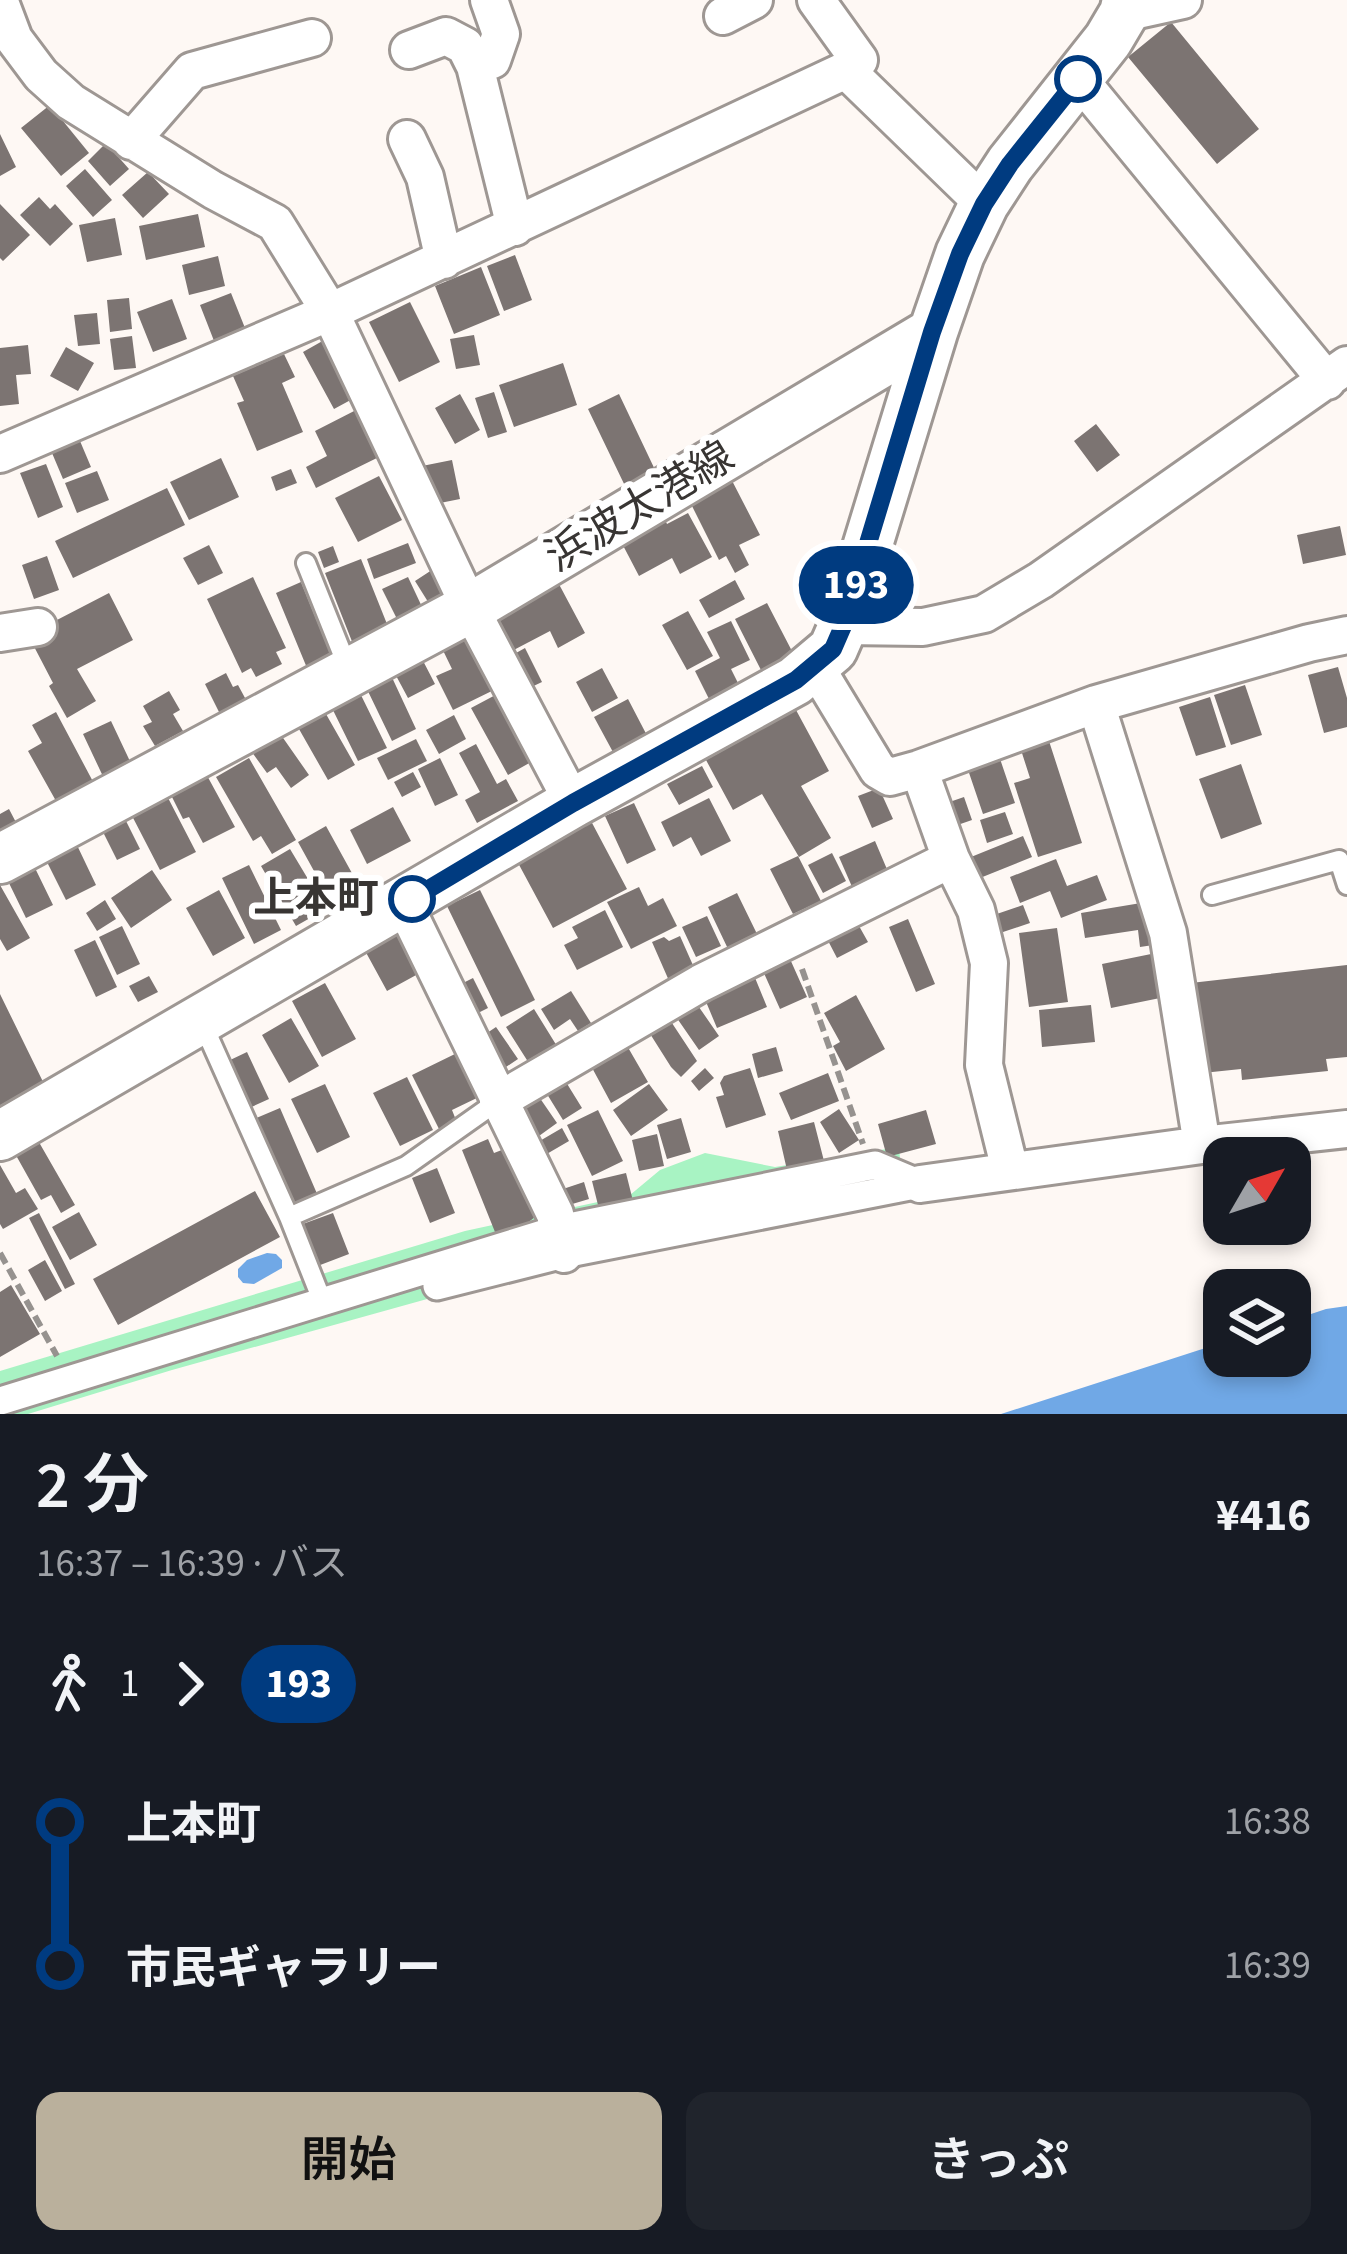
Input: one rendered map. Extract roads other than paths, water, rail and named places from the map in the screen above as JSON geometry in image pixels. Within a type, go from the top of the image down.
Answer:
[{"type":"main road","points":[[2,1131],[796,680],[833,649],[960,254],[1010,164],[1078,79],[1126,7]]},
{"type":"main road","name":"浜波太港線","points":[[0,859],[470,608],[932,332]]},
{"type":"street","points":[[475,67],[492,60],[501,34],[489,0]]},
{"type":"street","points":[[0,454],[330,312],[846,70],[859,60],[816,0]]},
{"type":"street","points":[[1126,7],[1183,0]]},
{"type":"street","points":[[0,2],[14,39],[41,75],[71,102],[275,223],[330,312],[470,608],[573,803]]},
{"type":"street","points":[[409,50],[446,36],[465,46],[475,67],[514,227]]},
{"type":"street","points":[[131,141],[191,71],[312,38]]},
{"type":"street","points":[[846,70],[984,204]]},
{"type":"street","points":[[843,626],[923,627],[984,614],[1041,580],[1337,374],[1078,79]]},
{"type":"street","points":[[406,139],[425,177],[444,260]]},
{"type":"street","points":[[0,633],[38,627]]},
{"type":"street","points":[[815,666],[878,770],[890,777],[1096,704],[1347,635]]},
{"type":"street","points":[[1096,704],[1168,933],[1202,1145]]},
{"type":"street","points":[[919,770],[951,859],[976,910],[988,963],[984,1065],[1010,1170]]},
{"type":"street","points":[[498,1101],[701,983],[951,859]]},
{"type":"street","points":[[404,904],[555,1214],[562,1242]]},
{"type":"street","points":[[562,1242],[1010,1170],[1347,1129]]},
{"type":"street","points":[[0,1401],[323,1303],[875,1165],[920,1184]]},
{"type":"lane","points":[[306,563],[350,672]]},
{"type":"lane","points":[[1212,895],[1339,860],[1347,885]]},
{"type":"lane","points":[[202,1020],[290,1216],[323,1303]]},
{"type":"lane","points":[[290,1216],[406,1166],[498,1101]]},
{"type":"water","points":[[267,1253],[282,1260],[282,1268],[254,1284],[243,1283],[238,1269]]},
{"type":"water","points":[[1347,1306],[1347,1414],[1001,1414],[1203,1349],[1203,1377],[1311,1377],[1311,1314]]},
{"type":"place","name":"上本町","points":[[412,899]]}]
